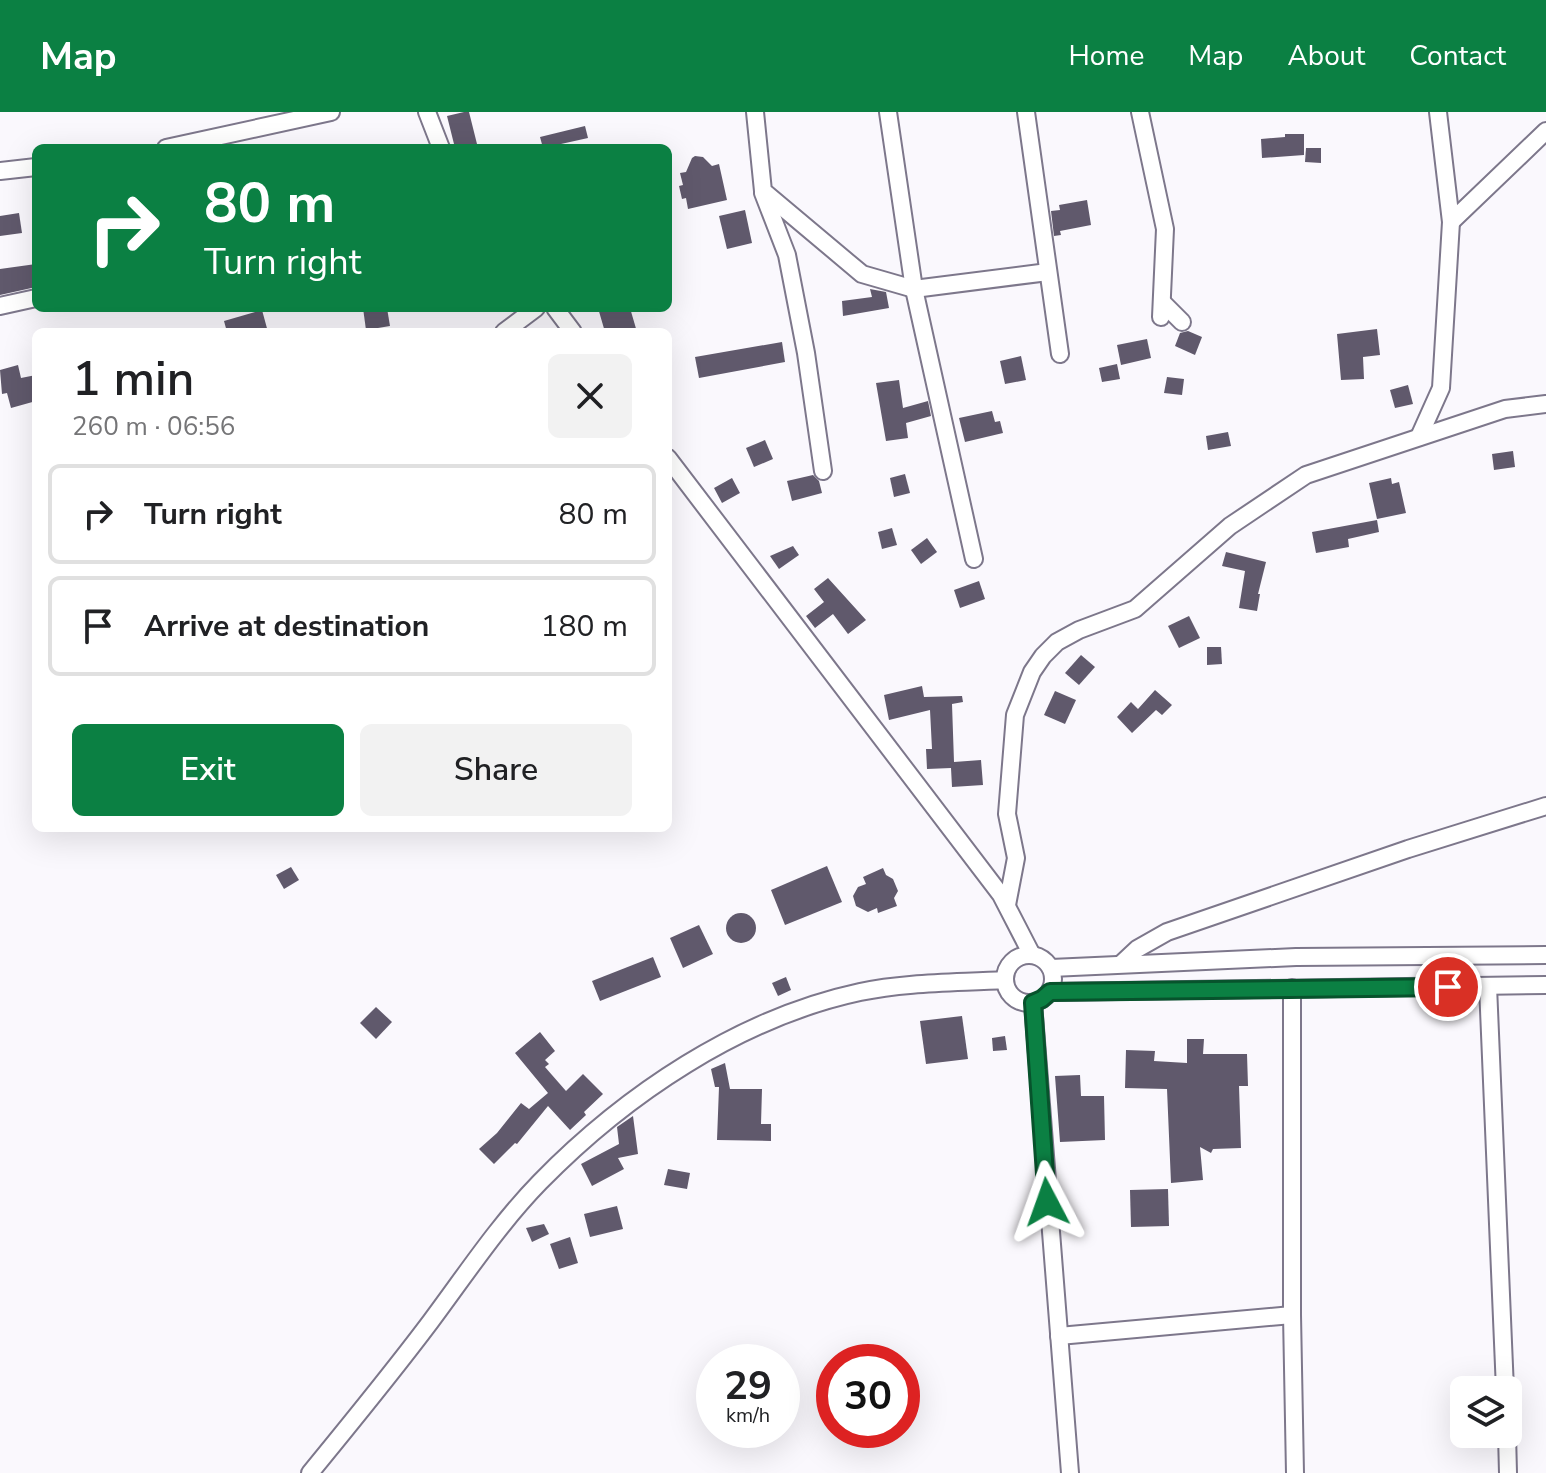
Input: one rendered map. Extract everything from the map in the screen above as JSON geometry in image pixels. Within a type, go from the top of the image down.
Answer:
[{"type":"street","points":[[184,144],[331,112]]},
{"type":"street","points":[[427,112],[439,144]]},
{"type":"street","points":[[755,112],[763,191],[787,255],[806,353],[823,471]]},
{"type":"street","points":[[888,112],[914,289],[974,559]]},
{"type":"street","points":[[1026,112],[1060,354]]},
{"type":"street","points":[[1140,112],[1165,229],[1161,310],[1182,322]]},
{"type":"street","points":[[1419,437],[1441,388],[1451,222],[1438,112]]},
{"type":"street","points":[[1451,222],[1546,131]]},
{"type":"street","points":[[0,171],[32,167]]},
{"type":"street","points":[[763,191],[862,274],[914,289],[1048,272]]},
{"type":"street","points":[[0,306],[32,299]]},
{"type":"street","points":[[509,328],[531,312]]},
{"type":"street","points":[[1007,905],[1016,858],[1007,814],[1015,715],[1027,682],[1043,656],[1057,642],[1079,630],[1135,609],[1225,530],[1292,482],[1319,469],[1505,409],[1546,404]]},
{"type":"street","points":[[672,463],[1007,905],[1032,955]]},
{"type":"street","points":[[1121,964],[1137,949],[1167,932],[1408,849],[1546,806]]},
{"type":"street","points":[[1032,955],[1040,957],[1051,968],[1054,980],[1050,992],[1042,999],[1033,1003],[1023,1002],[1007,990],[1005,980],[1010,964],[1016,959],[1032,955]]},
{"type":"street","points":[[1051,968],[1296,957],[1546,955]]},
{"type":"street","points":[[310,1473],[541,1181],[644,1091],[675,1069],[815,1005],[860,992],[1005,980]]},
{"type":"street","points":[[1050,992],[1546,985]]},
{"type":"street","points":[[1488,986],[1504,1376]]},
{"type":"street","points":[[1292,988],[1295,1473]]},
{"type":"street","points":[[1033,1003],[1070,1473]]},
{"type":"street","points":[[1059,1336],[1292,1315]]},
{"type":"street","points":[[1507,1448],[1508,1473]]},
{"type":"building","points":[[469,112],[477,144],[454,144],[447,116]]},
{"type":"building","points":[[585,126],[588,138],[561,144],[542,144],[540,137]]},
{"type":"building","points":[[1285,134],[1304,134],[1304,155],[1262,158],[1261,139],[1285,137]]},
{"type":"building","points":[[1306,148],[1321,148],[1321,163],[1305,162]]},
{"type":"building","points":[[695,156],[703,157],[712,166],[719,164],[727,200],[688,209],[679,186],[683,185],[680,173],[686,172]]},
{"type":"building","points":[[1087,200],[1091,225],[1060,231],[1061,235],[1054,236],[1051,211],[1060,210],[1059,205]]},
{"type":"building","points":[[745,210],[752,243],[727,249],[719,216]]},
{"type":"building","points":[[19,213],[22,233],[0,236],[0,216]]},
{"type":"building","points":[[32,265],[32,288],[0,295],[0,269]]},
{"type":"building","points":[[870,289],[886,292],[889,308],[843,316],[842,301],[872,297]]},
{"type":"building","points":[[263,312],[267,328],[226,328],[224,321]]},
{"type":"building","points":[[364,312],[388,312],[390,326],[366,328]]},
{"type":"building","points":[[599,312],[631,312],[636,328],[604,328]]},
{"type":"building","points":[[1377,329],[1380,355],[1363,357],[1364,379],[1341,380],[1337,334]]},
{"type":"building","points":[[1188,331],[1202,337],[1195,355],[1175,346],[1180,333]]},
{"type":"building","points":[[1147,339],[1151,358],[1121,365],[1117,345]]},
{"type":"building","points":[[782,342],[785,362],[699,378],[695,357]]},
{"type":"building","points":[[1021,356],[1026,380],[1005,384],[1000,361]]},
{"type":"building","points":[[1117,364],[1120,379],[1102,382],[1099,368]]},
{"type":"building","points":[[18,365],[21,378],[32,376],[32,402],[11,408],[7,393],[2,394],[0,370]]},
{"type":"building","points":[[1167,377],[1184,379],[1182,395],[1164,393]]},
{"type":"building","points":[[899,380],[903,408],[928,401],[931,416],[906,423],[908,438],[886,441],[876,383]]},
{"type":"building","points":[[1408,385],[1413,404],[1395,408],[1390,390]]},
{"type":"building","points":[[992,411],[995,422],[1000,421],[1003,433],[965,442],[959,418]]},
{"type":"building","points":[[1228,432],[1231,446],[1208,450],[1206,436]]},
{"type":"building","points":[[765,440],[773,459],[754,467],[746,448]]},
{"type":"building","points":[[1513,451],[1515,467],[1494,470],[1492,454]]},
{"type":"building","points":[[905,474],[910,493],[894,497],[890,478]]},
{"type":"building","points":[[813,475],[819,481],[822,493],[792,501],[787,481]]},
{"type":"building","points":[[732,478],[740,493],[722,503],[714,488]]},
{"type":"building","points":[[1391,478],[1392,484],[1399,482],[1406,513],[1377,519],[1369,483]]},
{"type":"building","points":[[1377,520],[1379,532],[1348,539],[1349,547],[1316,553],[1312,532]]},
{"type":"building","points":[[892,528],[897,545],[882,549],[878,532]]},
{"type":"building","points":[[927,538],[937,552],[921,564],[911,550]]},
{"type":"building","points":[[793,546],[799,555],[779,569],[770,556]]},
{"type":"building","points":[[1226,552],[1266,562],[1257,611],[1239,608],[1245,571],[1222,566]]},
{"type":"building","points":[[828,578],[866,620],[848,634],[833,614],[815,628],[806,616],[824,602],[814,589]]},
{"type":"building","points":[[979,581],[985,599],[960,608],[954,590]]},
{"type":"building","points":[[1189,616],[1200,638],[1179,648],[1168,626]]},
{"type":"building","points":[[1207,647],[1221,647],[1222,664],[1207,665]]},
{"type":"building","points":[[1081,655],[1095,667],[1079,685],[1065,673]]},
{"type":"building","points":[[922,686],[924,697],[962,696],[963,702],[952,704],[954,762],[981,760],[983,785],[952,787],[951,768],[927,769],[926,749],[932,749],[930,710],[889,720],[884,695]]},
{"type":"building","points":[[1155,690],[1172,705],[1162,715],[1156,710],[1132,733],[1117,717],[1131,702],[1138,709]]},
{"type":"building","points":[[1055,691],[1076,700],[1065,724],[1044,715]]},
{"type":"building","points":[[827,866],[842,902],[785,925],[771,890]]},
{"type":"building","points":[[291,867],[299,880],[284,889],[276,875]]},
{"type":"building","points":[[883,868],[898,891],[894,898],[897,906],[878,913],[877,908],[868,912],[856,906],[853,896],[858,887],[866,884],[863,877]]},
{"type":"building","points":[[741,913],[752,917],[756,928],[752,939],[741,943],[730,939],[726,928],[730,917]]},
{"type":"building","points":[[699,925],[713,954],[683,968],[670,938]]},
{"type":"building","points":[[653,957],[661,977],[600,1001],[592,981]]},
{"type":"building","points":[[786,977],[791,990],[778,996],[772,983]]},
{"type":"building","points":[[376,1007],[392,1022],[376,1039],[360,1023]]},
{"type":"building","points":[[962,1016],[968,1059],[926,1064],[920,1021]]},
{"type":"building","points":[[540,1032],[555,1051],[545,1060],[549,1064],[545,1067],[566,1091],[583,1074],[603,1094],[570,1130],[548,1106],[517,1144],[494,1164],[479,1149],[497,1133],[521,1103],[529,1109],[548,1093],[515,1053]]},
{"type":"building","points":[[1005,1036],[1007,1050],[993,1051],[992,1038]]},
{"type":"building","points":[[1187,1039],[1204,1039],[1203,1054],[1247,1054],[1248,1086],[1239,1086],[1241,1148],[1213,1149],[1211,1153],[1200,1147],[1203,1180],[1171,1183],[1167,1089],[1125,1088],[1126,1050],[1155,1051],[1154,1061],[1187,1063]]},
{"type":"building","points":[[725,1063],[730,1089],[762,1089],[761,1124],[771,1124],[771,1141],[717,1140],[719,1087],[715,1087],[711,1069]]},
{"type":"building","points":[[1080,1075],[1081,1096],[1104,1096],[1105,1140],[1060,1142],[1055,1076]]},
{"type":"building","points":[[633,1116],[638,1154],[618,1158],[624,1169],[592,1186],[581,1164],[619,1144],[617,1127]]},
{"type":"building","points":[[668,1169],[690,1173],[687,1189],[664,1185]]},
{"type":"building","points":[[1168,1189],[1169,1226],[1131,1227],[1130,1190]]},
{"type":"building","points":[[617,1206],[623,1229],[590,1237],[584,1214]]},
{"type":"building","points":[[544,1224],[549,1234],[532,1242],[526,1228]]},
{"type":"building","points":[[570,1237],[578,1263],[559,1269],[550,1244]]},
{"type":"route","points":[[1047,1202],[1033,1003],[1050,992],[1448,987]]}]
